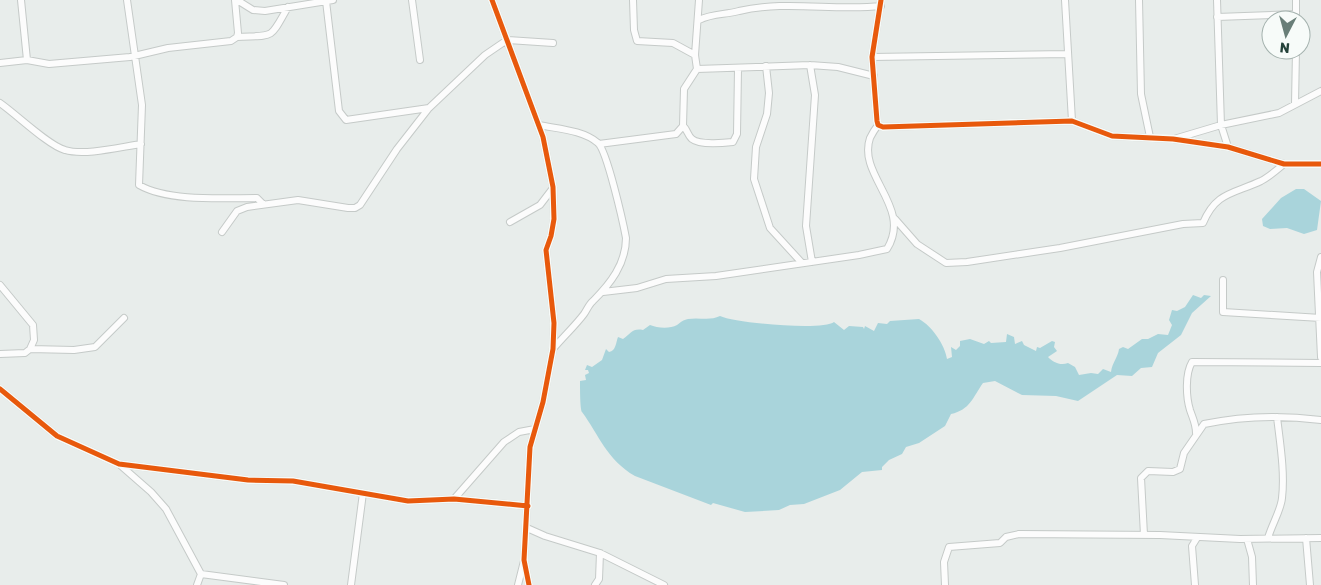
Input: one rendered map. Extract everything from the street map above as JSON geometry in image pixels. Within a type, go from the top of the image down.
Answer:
[{"type":"street","points":[[21,0],[27,60]]},
{"type":"street","points":[[127,0],[142,105],[139,182],[141,186],[192,197],[257,198],[263,204]]},
{"type":"street","points":[[236,0],[237,37]]},
{"type":"street","points":[[236,0],[253,10],[265,11],[330,0],[339,111],[346,120],[429,108]]},
{"type":"street","points":[[412,0],[420,60]]},
{"type":"street","points":[[492,0],[539,125],[554,187],[552,236],[546,250],[554,323],[553,349],[530,447],[527,528],[524,560],[518,585]]},
{"type":"street","points":[[633,0],[634,30],[637,40],[673,43],[695,55]]},
{"type":"street","points":[[699,0],[695,55],[697,69],[684,89],[683,126],[692,139],[712,143],[733,142],[737,134],[738,69]]},
{"type":"street","points":[[744,9],[745,0]]},
{"type":"street","points":[[817,8],[818,0]]},
{"type":"street","points":[[1065,0],[1072,121]]},
{"type":"street","points":[[1140,0],[1141,94],[1150,138]]},
{"type":"street","points":[[1217,0],[1221,125],[1228,147]]},
{"type":"street","points":[[699,20],[710,14],[744,9],[854,9],[881,3],[872,56],[878,125],[870,139],[869,160],[883,188],[895,219],[917,244],[946,263],[967,262],[1060,248],[1183,224],[1203,223],[1214,203],[1231,193],[1263,180],[1284,164]]},
{"type":"street","points":[[0,63],[27,60],[48,64],[136,56],[168,48],[226,43],[237,37],[270,35],[276,31],[288,7]]},
{"type":"street","points":[[1217,17],[1261,17]]},
{"type":"street","points":[[222,232],[240,209],[263,204],[298,200],[355,208],[360,205],[397,149],[429,108],[485,55],[508,40],[552,43]]},
{"type":"street","points":[[872,56],[1068,54]]},
{"type":"street","points":[[1295,104],[1296,60]]},
{"type":"street","points":[[697,69],[707,67],[738,69],[810,65],[838,67],[874,76]]},
{"type":"street","points":[[810,65],[815,95],[806,226],[812,262]]},
{"type":"street","points":[[766,66],[769,93],[767,114],[756,147],[754,179],[770,228],[802,263]]},
{"type":"street","points":[[1173,139],[1221,125],[1279,113],[1321,91]]},
{"type":"street","points":[[1313,96],[1321,99]]},
{"type":"street","points":[[0,103],[48,141],[63,150],[103,150],[141,144]]},
{"type":"street","points":[[878,125],[886,127],[1072,121],[1112,136],[1173,139],[1228,147],[1284,164],[1321,164]]},
{"type":"street","points":[[539,125],[583,134],[600,144],[609,166],[626,238],[626,249],[619,269],[603,292],[592,301],[584,314],[553,349]]},
{"type":"street","points":[[600,144],[676,134],[683,126]]},
{"type":"street","points":[[510,222],[540,205],[554,187]]},
{"type":"street","points":[[603,292],[637,288],[666,279],[716,276],[887,249],[891,244],[895,219]]},
{"type":"street","points":[[1321,257],[1317,272],[1321,357]]},
{"type":"street","points":[[1223,280],[1223,312],[1320,318]]},
{"type":"street","points":[[0,285],[33,325],[34,340],[30,349],[25,353],[0,354]]},
{"type":"street","points":[[30,349],[74,350],[95,347],[124,318]]},
{"type":"street","points":[[1196,435],[1196,424],[1189,408],[1188,390],[1187,371],[1192,362],[1321,363]]},
{"type":"street","points":[[0,389],[57,436],[119,464],[151,492],[166,509],[201,574],[197,585]]},
{"type":"street","points":[[1144,535],[1141,478],[1148,471],[1173,472],[1180,469],[1184,453],[1204,424],[1222,420],[1277,417],[1320,420],[1321,410]]},
{"type":"street","points":[[1268,538],[1282,499],[1282,474],[1277,417]]},
{"type":"street","points":[[454,500],[504,442],[519,432],[535,429]]},
{"type":"street","points":[[119,464],[248,480],[293,481],[408,501],[454,500],[528,506]]},
{"type":"street","points":[[352,585],[363,492]]},
{"type":"street","points":[[527,528],[551,538],[600,553],[664,585]]},
{"type":"street","points":[[945,585],[944,562],[949,547],[1000,543],[1006,537],[1019,534],[1144,535],[1247,539],[1321,538]]},
{"type":"street","points":[[1195,585],[1192,546],[1197,538]]},
{"type":"street","points":[[1306,538],[1310,585]]},
{"type":"street","points":[[1247,539],[1252,557],[1253,585]]},
{"type":"street","points":[[595,585],[599,579],[600,553]]},
{"type":"street","points":[[524,560],[529,585]]},
{"type":"street","points":[[201,574],[284,585]]},
{"type":"water","points":[[1296,189],[1304,189],[1321,201],[1317,230],[1304,234],[1287,228],[1270,229],[1263,226],[1262,219],[1281,198]]},
{"type":"water","points":[[1193,295],[1201,298],[1204,295],[1211,296],[1192,313],[1181,335],[1158,353],[1152,367],[1141,368],[1132,376],[1117,375],[1078,401],[1056,396],[1022,395],[995,381],[983,383],[967,406],[951,414],[945,426],[919,443],[906,447],[902,454],[889,460],[882,467],[882,470],[862,472],[840,490],[804,504],[790,505],[779,510],[745,512],[713,503],[711,505],[635,476],[625,470],[610,455],[581,410],[580,381],[586,380],[585,375],[589,373],[588,370],[585,370],[587,365],[592,367],[602,360],[606,349],[609,352],[614,348],[618,337],[623,339],[634,331],[643,330],[650,325],[671,327],[688,319],[720,316],[743,321],[797,326],[827,325],[834,322],[844,330],[849,326],[863,327],[864,329],[865,326],[874,331],[878,323],[887,324],[890,321],[919,319],[929,326],[937,336],[944,348],[947,359],[952,357],[951,347],[956,350],[960,346],[960,341],[970,339],[984,344],[989,341],[991,343],[1006,342],[1007,334],[1014,337],[1015,344],[1022,341],[1024,345],[1036,351],[1037,347],[1040,348],[1052,341],[1055,342],[1054,347],[1057,351],[1048,357],[1052,360],[1059,364],[1068,363],[1075,367],[1079,375],[1098,374],[1103,369],[1111,372],[1119,349],[1123,347],[1128,349],[1142,339],[1148,339],[1158,334],[1168,335],[1172,325],[1169,320],[1172,310],[1177,311],[1185,307]]},
{"type":"cycle path","points":[[492,0],[543,137],[553,187],[554,219],[546,250],[554,323],[553,349],[543,402],[530,447],[524,560],[529,585]]},
{"type":"cycle path","points":[[881,0],[872,57],[877,121],[878,125],[883,127],[1072,121],[1112,136],[1173,139],[1228,147],[1284,164],[1321,164]]},
{"type":"cycle path","points":[[0,389],[57,436],[119,464],[248,480],[293,481],[408,501],[454,499],[528,506]]}]
